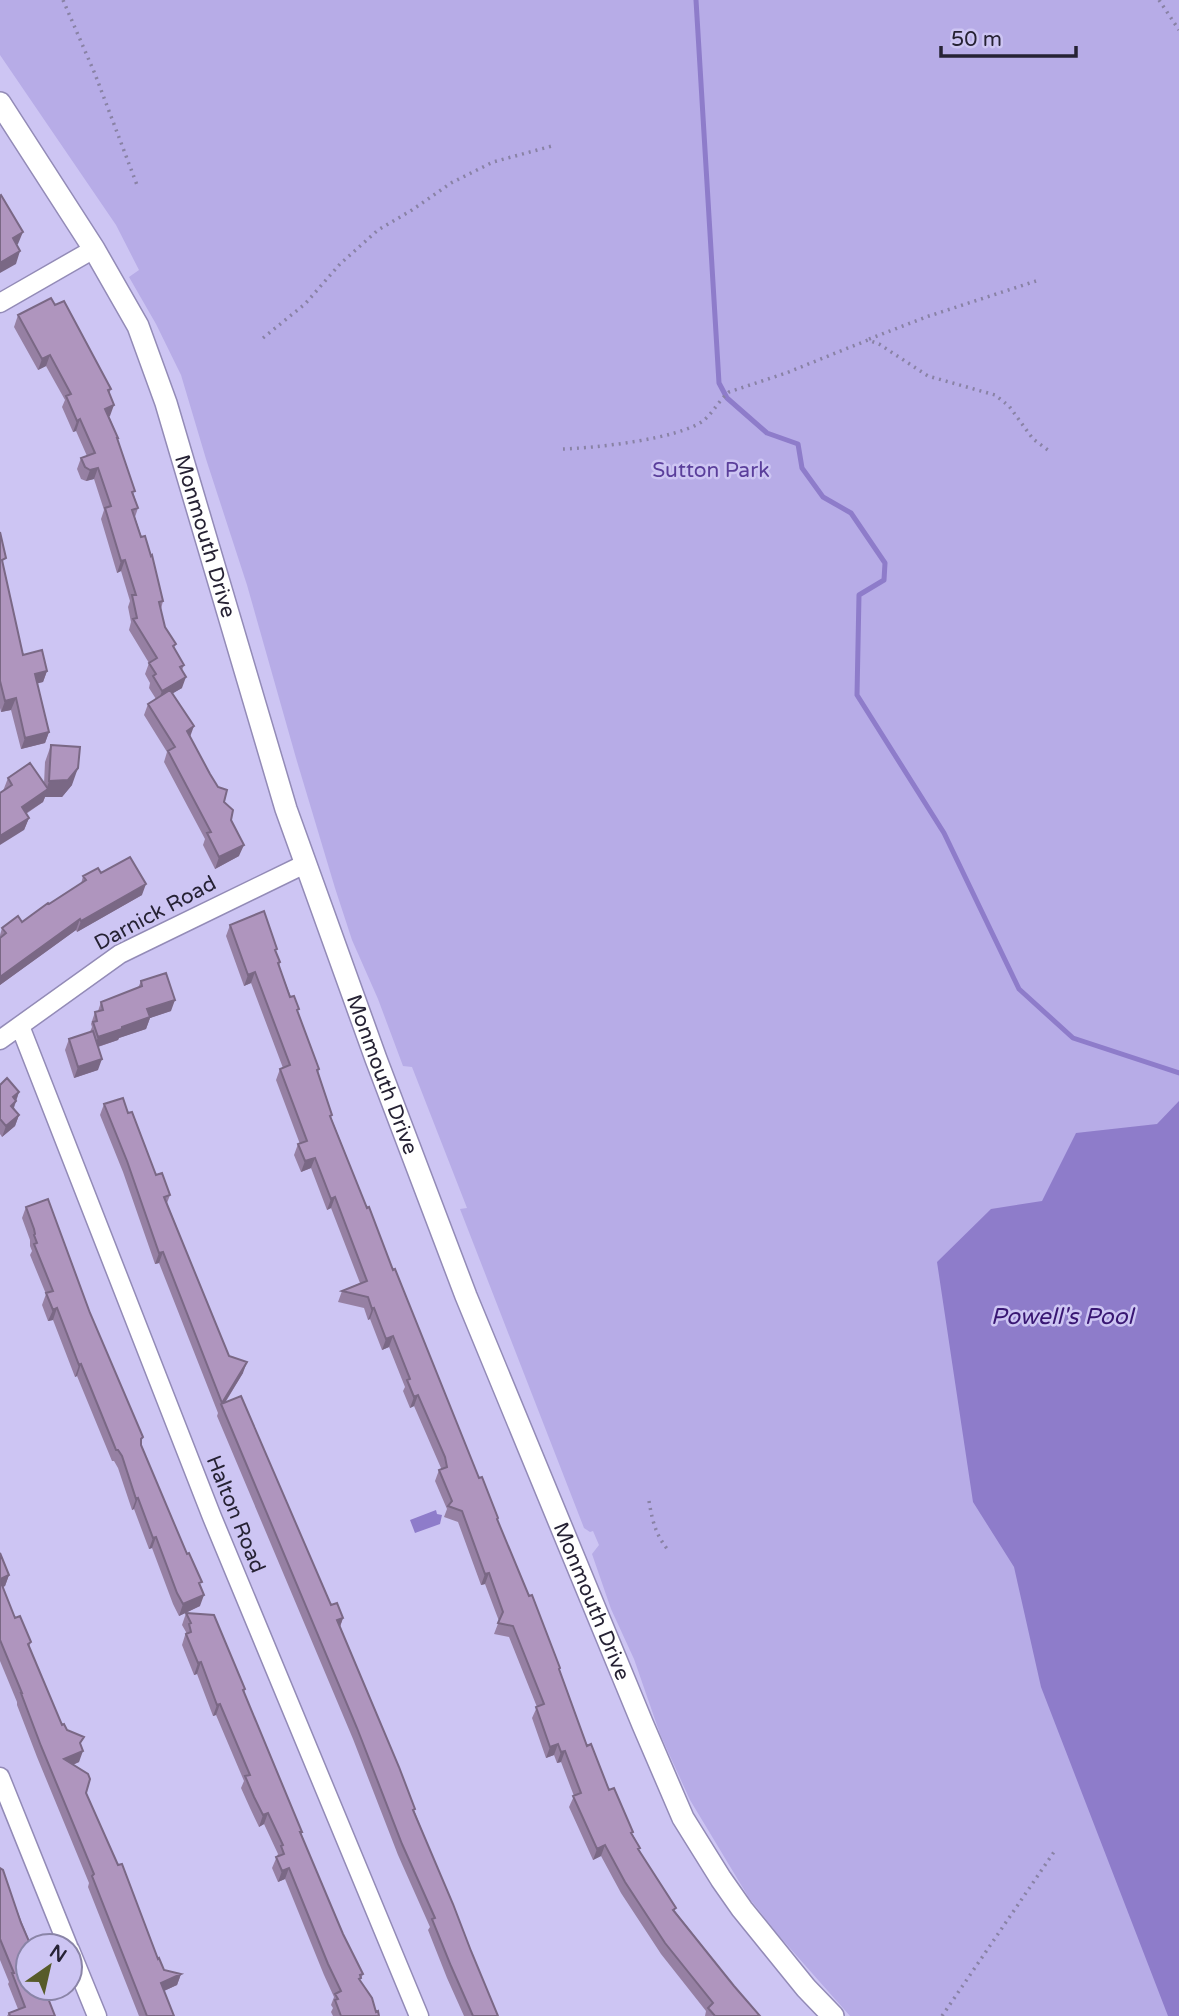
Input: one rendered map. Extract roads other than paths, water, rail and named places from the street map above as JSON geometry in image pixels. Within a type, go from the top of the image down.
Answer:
[{"type":"street","name":"Monmouth Drive","points":[[0,103],[94,249],[138,326],[166,403],[286,809],[376,1059],[466,1296],[683,1818],[742,1909],[806,1988],[833,2016]]},
{"type":"street","points":[[0,303],[94,249]]},
{"type":"street","name":"Darnick Road","points":[[0,1040],[120,954],[305,864]]},
{"type":"street","name":"Halton Road","points":[[20,1026],[212,1517],[419,2016]]},
{"type":"street","points":[[0,1777],[6,1810],[62,1932]]},
{"type":"street","points":[[84,1984],[97,2016]]},
{"type":"water","name":"Powell's Pool","points":[[1179,1101],[1179,2016],[1168,2016],[1041,1687],[1014,1567],[973,1502],[937,1262],[991,1209],[1042,1201],[1076,1133],[1157,1124]]},
{"type":"water","points":[[436,1510],[437,1514],[442,1515],[440,1524],[415,1533],[410,1520]]},
{"type":"waterway","points":[[696,0],[719,383],[727,398],[767,433],[798,444],[802,468],[823,497],[851,513],[885,563],[884,580],[859,595],[857,695],[944,833],[1019,989],[1073,1038],[1179,1073]]},
{"type":"park label","name":"Sutton Park","points":[[711,470]]}]
